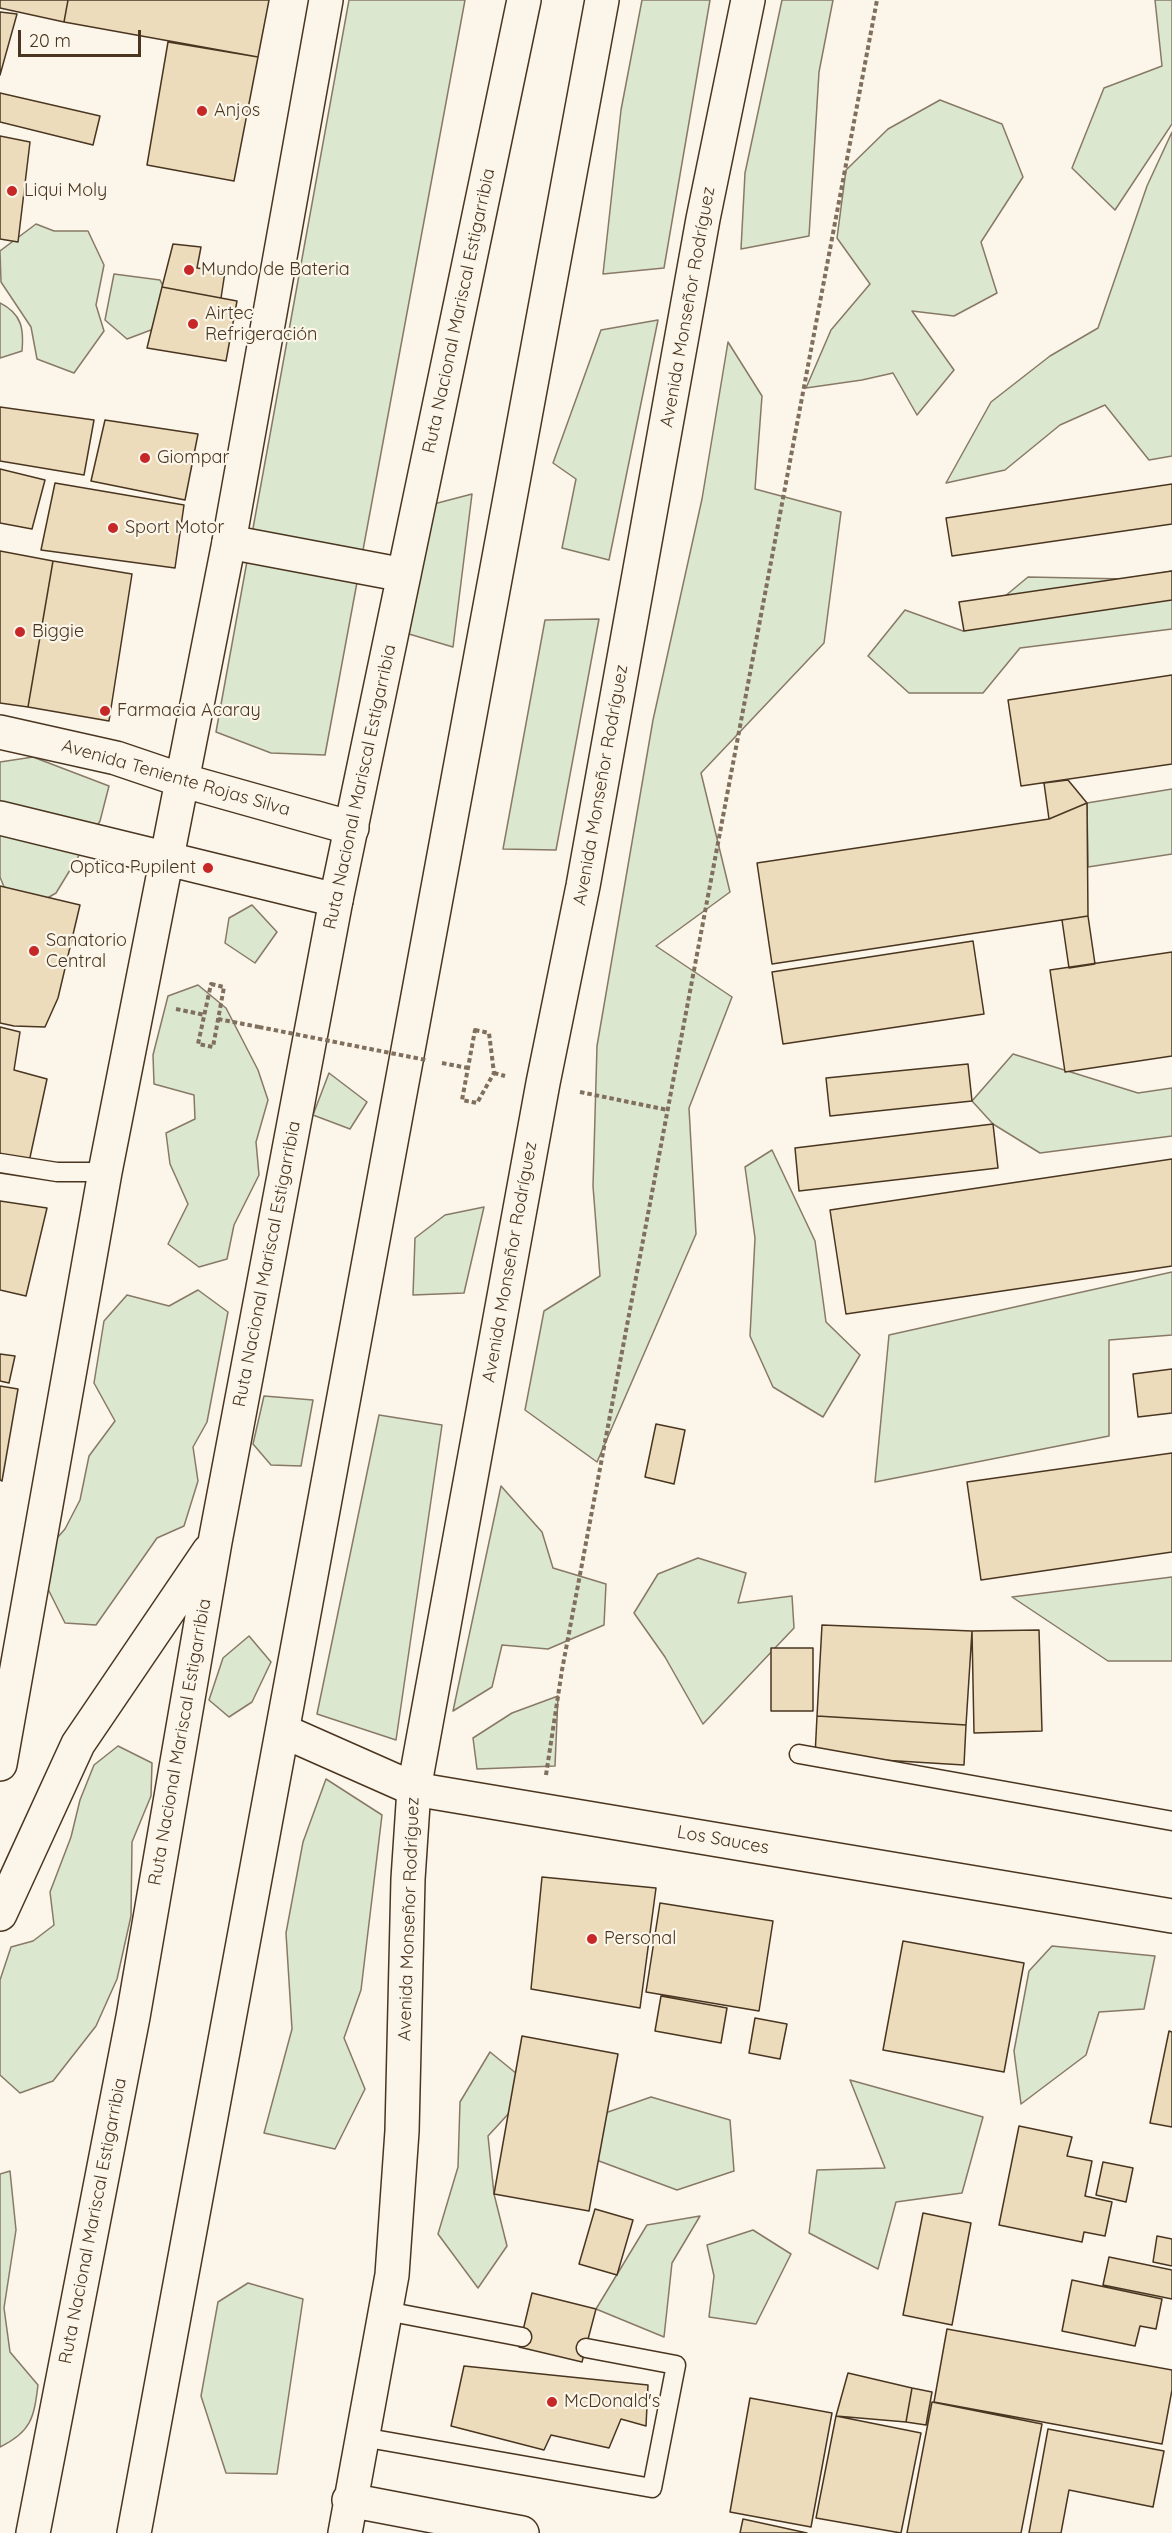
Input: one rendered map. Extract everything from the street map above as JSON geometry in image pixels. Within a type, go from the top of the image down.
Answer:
[{"type":"main road","points":[[0,1764],[105,1173],[229,542],[326,0]]},
{"type":"main road","name":"Ruta Nacional Mariscal Estigarribia","points":[[33,2533],[133,2017],[215,1542],[336,900],[524,0]]},
{"type":"main road","points":[[134,2533],[602,0]]},
{"type":"main road","name":"Avenida Monseñor Rodríguez","points":[[345,2533],[349,2500],[392,2276],[402,2131],[408,1880],[414,1789],[543,1083],[583,886],[703,219],[748,0]]},
{"type":"main road","points":[[229,542],[404,575]]},
{"type":"main road","name":"Avenida Teniente Rojas Silva","points":[[0,732],[116,758],[181,780],[352,828]]},
{"type":"main road","points":[[0,818],[336,900]]},
{"type":"main road","points":[[0,1914],[78,1744],[215,1542]]},
{"type":"main road","name":"Los Sauces","points":[[283,1731],[414,1789],[1172,1916]]},
{"type":"main road","points":[[349,2500],[522,2533]]},
{"type":"lane","points":[[0,1163],[57,1172],[105,1173]]},
{"type":"lane","points":[[799,1754],[1172,1821]]},
{"type":"lane","points":[[386,2312],[522,2337]]},
{"type":"lane","points":[[362,2437],[652,2488],[676,2365],[586,2348]]},
{"type":"path","points":[[540,1809],[562,1670],[877,0]]},
{"type":"path","points":[[211,984],[224,987],[218,1019],[213,1047],[198,1044],[211,984]]},
{"type":"path","points":[[218,1019],[426,1060]]},
{"type":"path","points":[[475,1030],[489,1033],[494,1073],[477,1103],[462,1100],[468,1068],[475,1030]]},
{"type":"path","points":[[543,1083],[668,1110]]},
{"type":"green space","points":[[349,0],[465,0],[325,755],[271,753],[216,732]]},
{"type":"green space","points":[[642,0],[710,0],[664,268],[603,274],[621,110]]},
{"type":"green space","points":[[782,0],[833,0],[819,72],[809,236],[741,249],[745,173]]},
{"type":"green space","points":[[1155,0],[1172,0],[1172,124],[1115,210],[1072,168],[1104,88],[1162,66]]},
{"type":"green space","points":[[940,100],[1002,124],[1023,177],[981,242],[997,293],[954,316],[912,311],[954,370],[917,415],[893,373],[806,388],[831,330],[870,284],[837,238],[846,170],[888,129]]},
{"type":"green space","points":[[1172,132],[1172,456],[1149,460],[1105,405],[1060,425],[1005,470],[946,483],[991,402],[1050,356],[1098,328],[1147,186]]},
{"type":"green space","points":[[36,224],[54,231],[88,231],[104,265],[96,305],[104,331],[74,373],[37,359],[31,327],[1,282],[0,251]]},
{"type":"green space","points":[[114,274],[160,280],[171,302],[151,330],[127,339],[105,320]]},
{"type":"green space","points":[[0,303],[17,317],[22,329],[23,343],[22,351],[0,358]]},
{"type":"green space","points":[[658,320],[609,560],[562,548],[576,479],[553,463],[601,330]]},
{"type":"green space","points":[[728,342],[762,396],[755,489],[841,512],[824,643],[701,773],[730,892],[656,946],[732,997],[689,1108],[696,1234],[597,1462],[525,1410],[544,1311],[600,1276],[593,1186],[597,1046],[653,720],[702,499]]},
{"type":"green space","points":[[472,494],[453,647],[409,634],[430,505]]},
{"type":"green space","points":[[1172,571],[1172,629],[1020,648],[983,693],[909,693],[868,656],[905,610],[963,631],[1028,577],[1127,579]]},
{"type":"green space","points":[[599,619],[556,850],[503,849],[545,620]]},
{"type":"green space","points":[[33,757],[109,786],[100,821],[56,893],[39,903],[4,887],[0,877],[0,762]]},
{"type":"green space","points":[[1172,789],[1172,854],[1088,867],[1087,803]]},
{"type":"green space","points":[[252,905],[277,932],[255,963],[225,943],[229,918]]},
{"type":"green space","points":[[198,985],[226,1008],[258,1070],[268,1100],[256,1142],[259,1175],[234,1225],[227,1259],[199,1267],[168,1244],[188,1204],[170,1164],[166,1133],[195,1119],[194,1095],[154,1084],[153,1055],[168,996]]},
{"type":"green space","points":[[1013,1054],[1138,1093],[1172,1088],[1172,1136],[1040,1153],[993,1124],[972,1101]]},
{"type":"green space","points":[[329,1073],[367,1102],[350,1129],[313,1115]]},
{"type":"green space","points":[[772,1150],[815,1241],[826,1322],[860,1355],[823,1417],[773,1387],[750,1336],[755,1238],[745,1167]]},
{"type":"green space","points":[[484,1207],[464,1293],[413,1295],[415,1238],[445,1215]]},
{"type":"green space","points":[[1172,1272],[1172,1335],[1109,1340],[1109,1436],[875,1482],[889,1335]]},
{"type":"green space","points":[[198,1290],[228,1312],[207,1422],[193,1447],[198,1481],[184,1526],[157,1538],[96,1625],[65,1623],[35,1563],[65,1529],[80,1500],[89,1456],[115,1421],[94,1383],[104,1321],[127,1295],[169,1306]]},
{"type":"green space","points":[[264,1396],[313,1400],[301,1466],[271,1465],[253,1444]]},
{"type":"green space","points":[[379,1415],[442,1425],[396,1740],[317,1714]]},
{"type":"green space","points":[[501,1486],[542,1532],[553,1568],[606,1584],[604,1625],[548,1649],[502,1645],[492,1687],[453,1711]]},
{"type":"green space","points":[[698,1558],[746,1573],[738,1603],[792,1596],[794,1628],[703,1724],[665,1657],[634,1613],[658,1574]]},
{"type":"green space","points":[[1172,1577],[1172,1661],[1108,1661],[1012,1597]]},
{"type":"green space","points":[[249,1636],[271,1662],[252,1702],[229,1717],[209,1700],[223,1658]]},
{"type":"green space","points":[[558,1696],[555,1766],[477,1769],[473,1738],[512,1713]]},
{"type":"green space","points":[[118,1746],[152,1763],[151,1796],[132,1842],[131,1916],[117,1979],[96,2026],[53,2081],[20,2093],[0,2075],[0,1980],[11,1947],[33,1941],[54,1925],[50,1892],[71,1837],[80,1800],[94,1765]]},
{"type":"green space","points":[[326,1779],[382,1815],[361,1990],[344,2038],[365,2089],[335,2149],[264,2133],[292,2029],[286,1933],[303,1842]]},
{"type":"green space","points":[[1052,1946],[1155,1956],[1144,2009],[1099,2012],[1086,2055],[1021,2104],[1014,2051],[1029,1971]]},
{"type":"green space","points":[[490,2052],[533,2087],[488,2136],[494,2194],[507,2246],[478,2288],[438,2234],[458,2167],[460,2102]]},
{"type":"green space","points":[[850,2080],[983,2117],[962,2193],[896,2202],[878,2269],[809,2233],[817,2170],[885,2168]]},
{"type":"green space","points":[[651,2097],[730,2120],[734,2171],[677,2190],[599,2161],[588,2119]]},
{"type":"green space","points":[[10,2171],[16,2230],[4,2308],[10,2352],[38,2385],[35,2406],[29,2423],[18,2436],[0,2447],[0,2174]]},
{"type":"green space","points":[[700,2216],[672,2263],[664,2337],[596,2309],[647,2225]]},
{"type":"green space","points":[[753,2230],[791,2254],[756,2324],[709,2317],[714,2276],[707,2245]]},
{"type":"green space","points":[[248,2283],[303,2299],[277,2474],[226,2473],[201,2396],[218,2302]]},
{"type":"building","points":[[0,0],[68,0],[64,22],[0,8]]},
{"type":"building","points":[[68,0],[269,0],[258,57],[64,22]]},
{"type":"building","points":[[0,12],[17,14],[0,75]]},
{"type":"building","name":"Anjos","points":[[168,42],[258,57],[234,181],[147,165]]},
{"type":"building","points":[[0,93],[100,116],[93,145],[0,122]]},
{"type":"building","name":"Liqui Moly","points":[[0,136],[30,142],[18,242],[0,239]]},
{"type":"building","name":"Mundo de Bateria","points":[[173,244],[201,247],[197,268],[225,272],[221,298],[162,287]]},
{"type":"building","name":"Airtec Refrigeración","points":[[162,287],[237,301],[226,361],[147,348]]},
{"type":"building","points":[[0,407],[94,420],[84,475],[0,461]]},
{"type":"building","name":"Giompar","points":[[105,420],[198,434],[185,500],[91,481]]},
{"type":"building","points":[[0,469],[45,480],[32,529],[0,523]]},
{"type":"building","name":"Sport Motor","points":[[55,483],[184,505],[175,568],[41,550]]},
{"type":"building","points":[[1172,484],[1172,524],[952,556],[946,518]]},
{"type":"building","name":"Biggie","points":[[0,551],[53,561],[28,707],[0,703]]},
{"type":"building","points":[[53,561],[132,574],[109,721],[28,707]]},
{"type":"building","points":[[1172,571],[1172,600],[964,631],[959,602]]},
{"type":"building","points":[[1172,675],[1172,764],[1021,786],[1008,700]]},
{"type":"building","points":[[1068,780],[1087,803],[1049,819],[1044,783]]},
{"type":"building","points":[[1087,803],[1088,916],[772,964],[757,863],[1049,819]]},
{"type":"building","name":"Sanatorio Central","points":[[0,886],[80,905],[58,998],[45,1027],[0,1023]]},
{"type":"building","points":[[1088,916],[1095,964],[1069,968],[1062,920]]},
{"type":"building","points":[[973,941],[984,1014],[783,1044],[772,972]]},
{"type":"building","points":[[1172,952],[1172,1056],[1065,1072],[1050,970]]},
{"type":"building","points":[[0,1027],[20,1032],[14,1070],[47,1079],[29,1162],[0,1156]]},
{"type":"building","points":[[968,1064],[972,1101],[830,1116],[826,1078]]},
{"type":"building","points":[[993,1124],[998,1168],[799,1191],[795,1148]]},
{"type":"building","points":[[1172,1159],[1172,1266],[846,1314],[830,1210]]},
{"type":"building","points":[[0,1201],[47,1208],[26,1296],[0,1290]]},
{"type":"building","points":[[0,1354],[15,1356],[9,1383],[0,1381]]},
{"type":"building","points":[[1172,1369],[1172,1413],[1138,1417],[1133,1374]]},
{"type":"building","points":[[0,1386],[18,1389],[2,1481],[0,1480]]},
{"type":"building","points":[[656,1424],[685,1430],[674,1484],[645,1477]]},
{"type":"building","points":[[1172,1453],[1172,1552],[981,1580],[967,1482]]},
{"type":"building","points":[[822,1625],[972,1631],[966,1725],[817,1716]]},
{"type":"building","points":[[1039,1630],[1042,1731],[974,1733],[972,1631]]},
{"type":"building","points":[[771,1648],[813,1648],[813,1711],[771,1711]]},
{"type":"building","points":[[817,1716],[966,1725],[964,1765],[815,1756]]},
{"type":"building","name":"Personal","points":[[542,1877],[656,1888],[640,2008],[531,1989]]},
{"type":"building","points":[[660,1903],[773,1921],[759,2011],[646,1992]]},
{"type":"building","points":[[903,1941],[1024,1963],[1004,2072],[883,2050]]},
{"type":"building","points":[[661,1996],[727,2008],[721,2043],[655,2031]]},
{"type":"building","points":[[755,2018],[787,2024],[780,2059],[749,2053]]},
{"type":"building","points":[[1169,2031],[1172,2032],[1172,2127],[1150,2123]]},
{"type":"building","points":[[522,2036],[618,2054],[589,2211],[494,2194]]},
{"type":"building","points":[[1019,2126],[1072,2137],[1067,2156],[1092,2161],[1085,2196],[1112,2202],[1105,2236],[1084,2232],[1082,2242],[999,2225]]},
{"type":"building","points":[[1103,2162],[1133,2168],[1126,2202],[1096,2195]]},
{"type":"building","points":[[595,2209],[633,2220],[617,2275],[579,2264]]},
{"type":"building","points":[[923,2213],[971,2223],[952,2325],[903,2315]]},
{"type":"building","points":[[1157,2236],[1172,2239],[1172,2266],[1153,2262]]},
{"type":"building","points":[[1109,2257],[1172,2270],[1172,2299],[1103,2285]]},
{"type":"building","points":[[1072,2280],[1162,2299],[1156,2329],[1140,2326],[1135,2346],[1062,2331]]},
{"type":"building","points":[[532,2293],[596,2309],[582,2362],[519,2347]]},
{"type":"building","points":[[947,2329],[1172,2370],[1172,2390],[1162,2444],[934,2402]]},
{"type":"building","name":"McDonald's","points":[[464,2366],[648,2385],[646,2426],[621,2419],[609,2448],[551,2435],[544,2450],[451,2426]]},
{"type":"building","points":[[848,2373],[912,2388],[906,2422],[836,2416]]},
{"type":"building","points":[[912,2388],[932,2392],[926,2425],[906,2422]]},
{"type":"building","points":[[750,2398],[832,2413],[811,2527],[730,2512]]},
{"type":"building","points":[[932,2402],[1042,2424],[1021,2533],[907,2533]]},
{"type":"building","points":[[836,2416],[921,2433],[901,2533],[816,2518]]},
{"type":"building","points":[[1048,2429],[1164,2451],[1153,2507],[1069,2490],[1061,2533],[1029,2533]]},
{"type":"building","points":[[743,2519],[807,2533],[740,2533]]},
{"type":"place","name":"Anjos","points":[[202,111]]},
{"type":"place","name":"Liqui Moly","points":[[12,191]]},
{"type":"place","name":"Mundo de Bateria","points":[[189,270]]},
{"type":"place","name":"Airtec Refrigeración","points":[[193,324]]},
{"type":"place","name":"Giompar","points":[[145,458]]},
{"type":"place","name":"Sport Motor","points":[[113,528]]},
{"type":"place","name":"Biggie","points":[[20,632]]},
{"type":"place","name":"Farmacia Acaray","points":[[105,711]]},
{"type":"place","name":"Optica Pupilent","points":[[208,868]]},
{"type":"place","name":"Sanatorio Central","points":[[34,951]]},
{"type":"place","name":"Personal","points":[[592,1939]]},
{"type":"place","name":"McDonald's","points":[[552,2402]]}]
